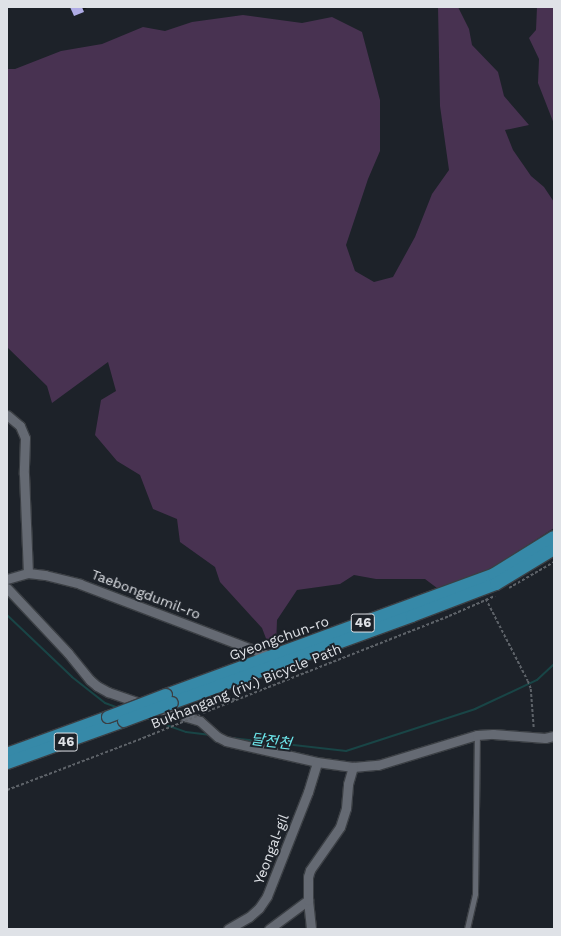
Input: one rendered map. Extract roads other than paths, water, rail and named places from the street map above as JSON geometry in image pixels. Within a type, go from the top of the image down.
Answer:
[{"type":"main road","name":"Gyeongchun-ro","points":[[7,763],[124,721],[169,699],[272,657],[494,574],[554,537]]},
{"type":"main road","name":"Gyeongchun-ro","points":[[7,754],[108,717],[169,699],[405,619],[496,584],[554,549]]},
{"type":"street","points":[[7,415],[20,426],[25,438],[24,474],[28,573]]},
{"type":"street","name":"Taebongdumil-ro","points":[[7,579],[28,573],[45,575],[80,584],[272,657]]},
{"type":"street","points":[[7,588],[97,686],[127,699],[200,718],[218,737],[226,741],[317,762],[353,767],[392,762],[477,735],[493,734],[534,737],[554,736]]},
{"type":"street","name":"Yeongal-gil","points":[[228,929],[249,918],[259,908],[267,896],[300,812],[317,762]]},
{"type":"street","points":[[311,929],[308,900],[308,877],[310,870],[340,827],[346,808],[348,784],[353,767]]},
{"type":"street","points":[[269,929],[308,900]]},
{"type":"lane","points":[[467,929],[475,894],[477,735]]},
{"type":"waterway","name":"달전천","points":[[7,615],[72,677],[105,703],[119,708]]},
{"type":"waterway","name":"달전천","points":[[231,738],[346,751],[475,709],[537,680],[554,664]]},
{"type":"waterway","name":"달전천","points":[[146,718],[186,732],[211,735]]}]
